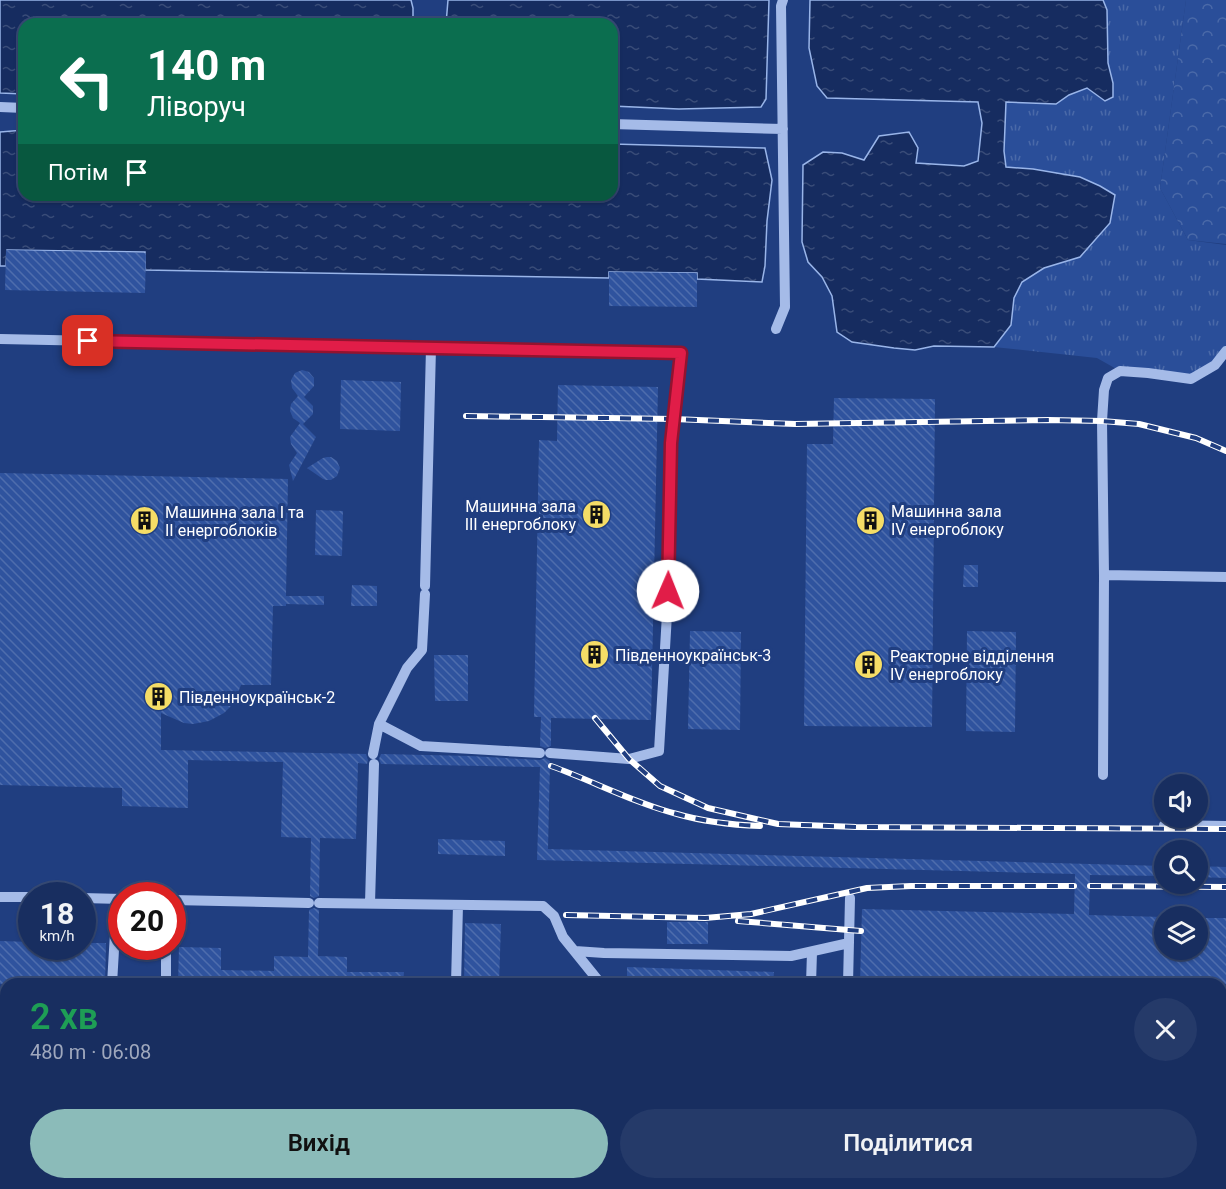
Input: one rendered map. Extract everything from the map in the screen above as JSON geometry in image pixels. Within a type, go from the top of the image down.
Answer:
[{"type":"street","points":[[776,329],[785,307],[781,6],[783,0]]},
{"type":"street","points":[[0,107],[18,108]]},
{"type":"street","points":[[618,124],[783,129]]},
{"type":"street","points":[[0,339],[681,353],[671,443],[668,594],[659,751],[629,759],[421,746],[379,724]]},
{"type":"street","points":[[370,903],[373,759],[379,724],[407,668],[422,650],[431,348]]},
{"type":"street","points":[[1103,775],[1102,421],[1104,390],[1108,378],[1119,371],[1191,379],[1215,366],[1226,351]]},
{"type":"street","points":[[1104,575],[1226,577]]},
{"type":"street","points":[[1208,826],[1226,826]]},
{"type":"street","points":[[0,897],[18,897]]},
{"type":"street","points":[[848,978],[850,898]]},
{"type":"street","points":[[186,900],[543,906],[554,916],[563,937],[596,978]]},
{"type":"street","points":[[456,978],[458,905]]},
{"type":"street","points":[[575,951],[615,954],[791,956],[849,943]]},
{"type":"street","points":[[811,978],[812,952]]},
{"type":"street","points":[[112,978],[114,960]]},
{"type":"street","points":[[166,960],[166,978]]},
{"type":"green space","points":[[1103,0],[1186,0],[1160,188],[1188,240],[1226,245],[1226,351],[1191,379],[1120,371],[1097,358],[994,347],[1011,325],[1014,298],[1022,282],[1044,268],[1080,257],[1110,223],[1115,195],[1080,177],[1006,167],[1004,151],[1006,102],[1056,104],[1069,95],[1087,88],[1104,101],[1113,83],[1108,63],[1107,10]]},
{"type":"green space","points":[[1186,0],[1226,0],[1226,244],[1188,240],[1160,188]]},
{"type":"water","points":[[0,0],[411,0],[413,8],[413,18],[18,18],[18,94],[0,93]]},
{"type":"water","points":[[448,0],[769,0],[766,99],[761,107],[679,109],[618,106],[618,18],[446,18]]},
{"type":"water","points":[[810,0],[1103,0],[1107,10],[1108,63],[1113,83],[1113,97],[1105,101],[1087,88],[1069,95],[1056,104],[1006,102],[1004,151],[1006,167],[1080,177],[1115,195],[1110,223],[1080,257],[1044,268],[1022,282],[1014,298],[1011,325],[994,347],[934,346],[915,350],[894,348],[852,342],[837,332],[832,296],[822,277],[808,262],[802,242],[803,165],[823,152],[842,153],[864,160],[879,136],[909,132],[918,148],[916,163],[964,166],[978,161],[982,123],[978,102],[827,98],[817,86],[809,48]]},
{"type":"water","points":[[18,130],[18,201],[618,201],[618,144],[765,148],[772,180],[765,266],[762,282],[697,279],[697,273],[609,272],[609,278],[145,270],[145,252],[7,250],[6,266],[0,266],[0,132]]},
{"type":"building","points":[[6,250],[146,253],[145,293],[5,290]]},
{"type":"building","points":[[609,272],[697,273],[697,307],[609,306]]},
{"type":"building","points":[[302,370],[309,372],[314,378],[314,386],[304,397],[313,406],[313,414],[303,424],[316,437],[293,481],[289,465],[297,453],[291,444],[290,437],[300,423],[293,418],[290,411],[291,404],[298,396],[292,388],[291,380],[295,373]]},
{"type":"building","points":[[341,380],[401,382],[400,431],[340,429]]},
{"type":"building","name":"Машинна зала III енергоблоку","points":[[558,385],[658,387],[651,720],[551,718],[551,746],[545,748],[540,746],[541,717],[534,717],[539,440],[557,441]]},
{"type":"building","name":"Машинна зала IV енергоблоку","points":[[834,398],[935,399],[932,727],[804,726],[807,444],[833,444]]},
{"type":"building","points":[[327,457],[337,461],[340,468],[337,476],[331,480],[323,479],[307,468]]},
{"type":"building","points":[[0,473],[288,479],[286,596],[324,596],[324,605],[273,606],[271,685],[241,685],[230,707],[209,721],[184,723],[161,713],[161,750],[366,754],[367,764],[358,763],[356,839],[320,838],[319,896],[314,898],[310,896],[311,838],[281,837],[283,762],[188,760],[188,808],[122,806],[122,788],[0,785]]},
{"type":"building","points":[[316,510],[343,511],[342,556],[315,555]]},
{"type":"building","points":[[964,565],[978,565],[978,587],[963,587]]},
{"type":"building","points":[[352,585],[377,586],[377,606],[351,606]]},
{"type":"building","points":[[690,631],[741,632],[740,730],[688,729]]},
{"type":"building","points":[[967,631],[1016,632],[1015,732],[966,731]]},
{"type":"building","points":[[434,655],[468,655],[468,701],[435,701]]},
{"type":"building","points":[[381,754],[540,760],[545,758],[550,761],[548,849],[1154,866],[1154,876],[1090,875],[1089,915],[1154,917],[1154,960],[1208,960],[1208,918],[1226,918],[1226,978],[860,978],[862,909],[1074,914],[1075,874],[537,860],[540,767],[381,764],[379,759]]},
{"type":"building","points":[[438,839],[505,841],[505,856],[438,854]]},
{"type":"building","points":[[1208,866],[1226,867],[1226,878],[1208,877]]},
{"type":"building","points":[[314,908],[319,910],[318,956],[347,957],[347,972],[404,972],[404,978],[178,978],[179,960],[186,960],[186,947],[221,948],[221,970],[274,971],[274,956],[308,957],[309,910]]},
{"type":"building","points":[[667,922],[708,922],[708,944],[667,944]]},
{"type":"building","points":[[465,923],[501,924],[499,978],[464,978]]},
{"type":"building","points":[[0,941],[18,942],[18,960],[96,960],[96,943],[106,943],[105,978],[0,978]]},
{"type":"building","points":[[627,967],[774,972],[774,978],[627,978]]},
{"type":"railway","points":[[466,416],[674,419],[795,424],[1102,421],[1139,424],[1196,438],[1226,451]]},
{"type":"railway","points":[[595,718],[629,759],[660,786],[708,808],[778,824],[856,827],[1226,829]]},
{"type":"railway","points":[[551,766],[645,804],[677,814],[697,819],[760,826]]},
{"type":"railway","points":[[566,915],[705,918],[751,914],[867,888],[1074,886]]},
{"type":"railway","points":[[1090,886],[1226,887]]},
{"type":"railway","points":[[738,921],[861,931]]},
{"type":"place","name":"Машинна зала III енергоблоку","points":[[597,515]]},
{"type":"place","name":"Машинна зала IV енергоблоку","points":[[870,520]]},
{"type":"place","name":"Машинна зала I та II енергоблоків","points":[[144,521]]},
{"type":"place","name":"Південноукраїнськ-3","points":[[594,655]]},
{"type":"place","name":"Реакторне відділення IV енергоблоку","points":[[869,665]]},
{"type":"place","name":"Південноукраїнськ-2","points":[[158,697]]},
{"type":"route","points":[[88,341],[681,353],[671,443],[668,591]]}]
